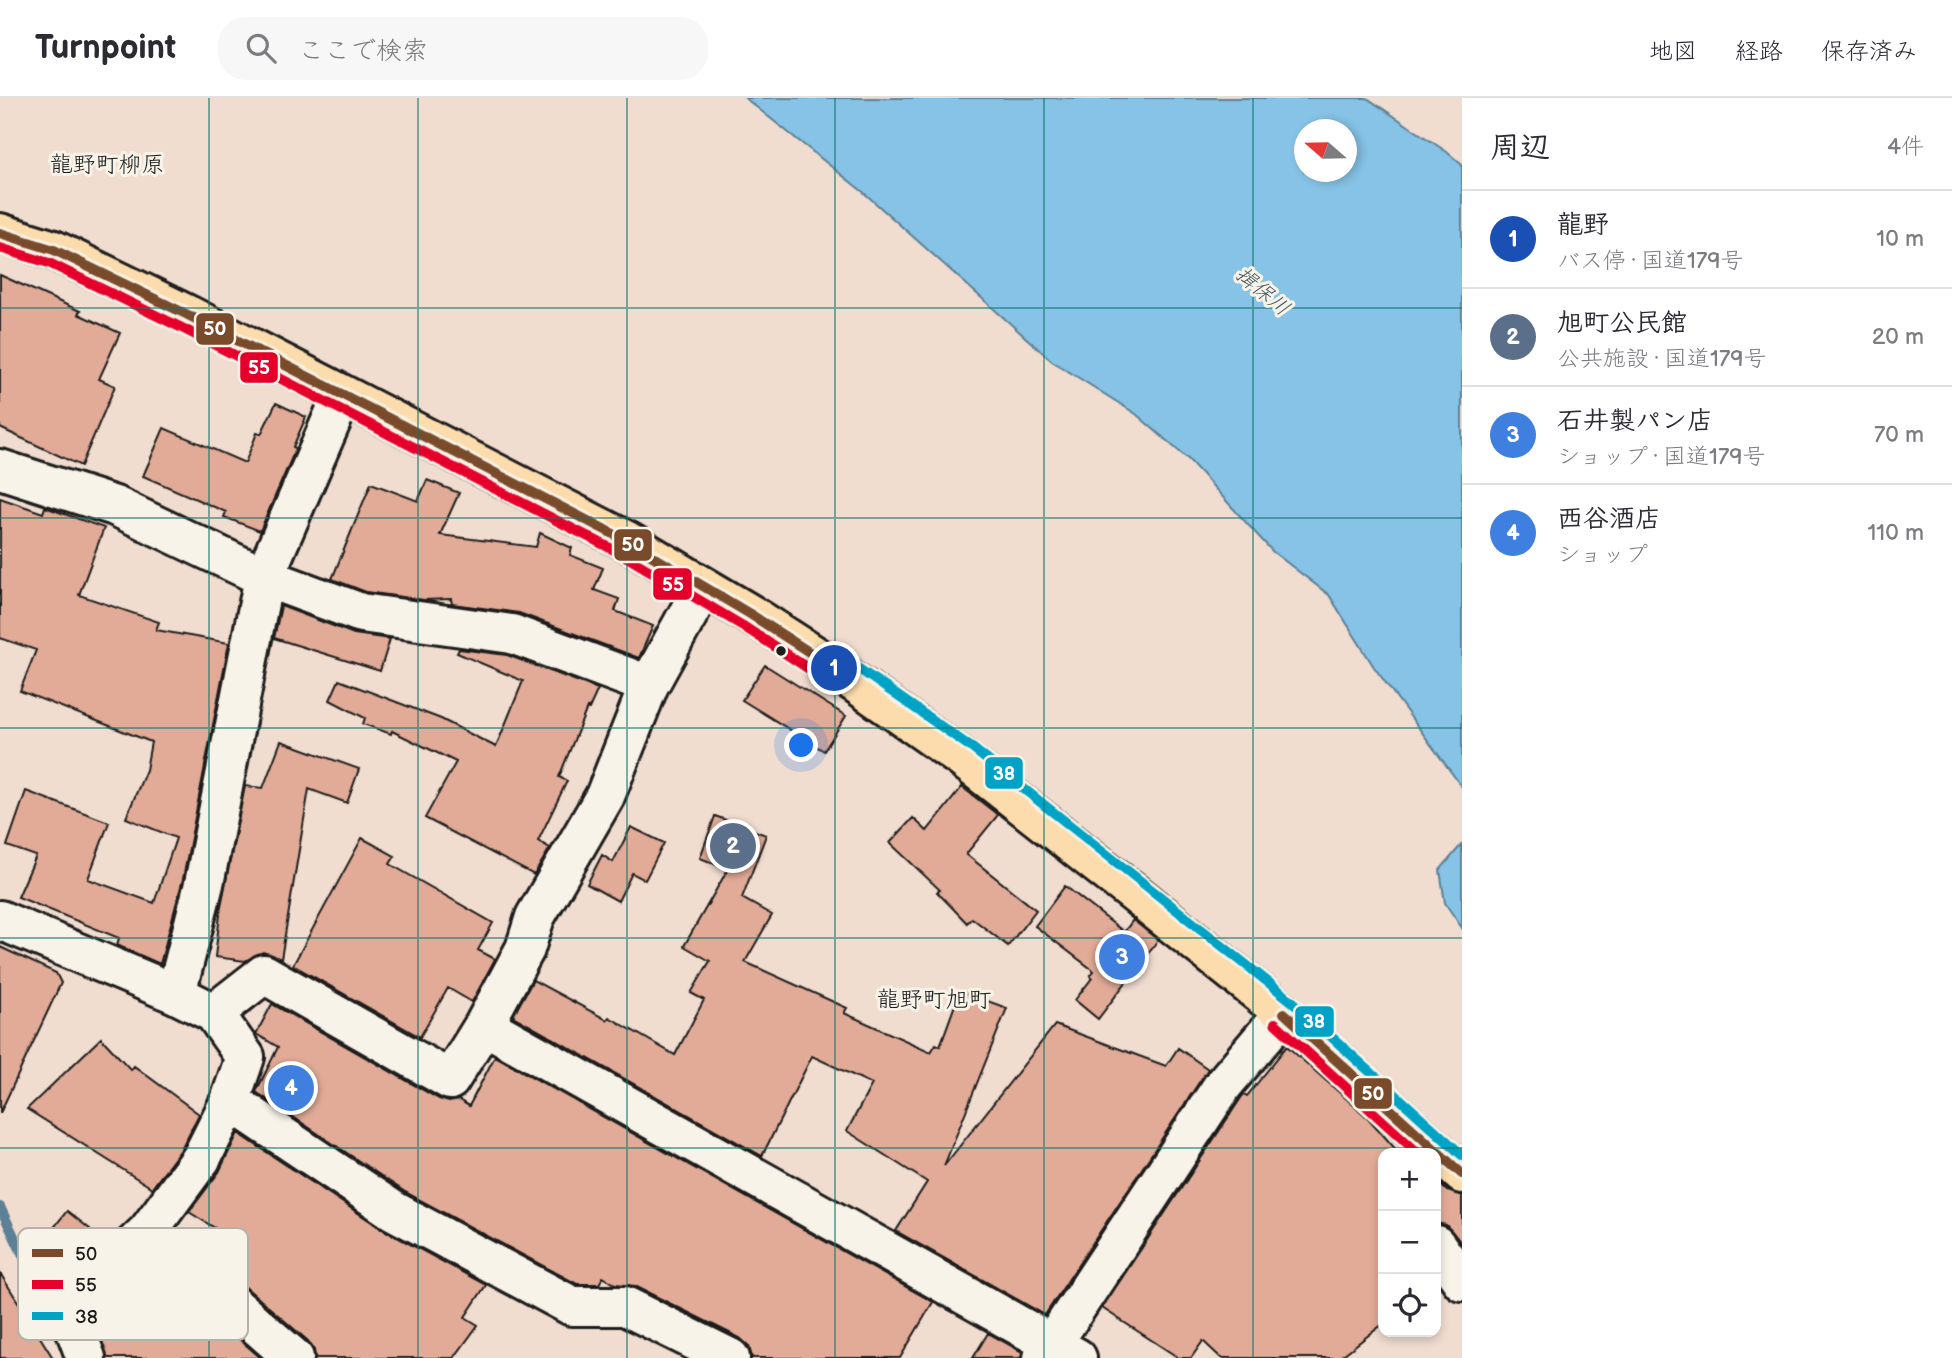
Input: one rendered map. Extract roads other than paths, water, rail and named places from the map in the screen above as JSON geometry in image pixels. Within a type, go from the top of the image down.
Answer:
[{"type":"highway","points":[[0,233],[54,250],[188,315],[627,541],[750,614],[834,668],[963,759],[1284,1013],[1462,1174]]},
{"type":"street","points":[[176,994],[204,884],[264,577],[342,396]]},
{"type":"street","points":[[0,469],[116,506],[264,577],[362,613],[512,634],[649,685]]},
{"type":"street","points":[[214,1013],[264,974],[450,1080],[484,1025],[525,949],[536,917],[605,796],[649,685],[703,587]]},
{"type":"street","points":[[0,920],[176,994],[214,1013],[245,1057],[230,1101],[201,1159],[150,1228]]},
{"type":"street","points":[[484,1025],[1058,1353],[1223,1085],[1284,1013]]},
{"type":"street","points":[[230,1101],[394,1211],[572,1306],[625,1306],[730,1358]]},
{"type":"street","points":[[1441,1251],[1462,1281]]},
{"type":"street","points":[[248,1318],[294,1358]]},
{"type":"street","points":[[79,1340],[86,1358]]},
{"type":"water","name":"揖保川","points":[[745,98],[1367,98],[1462,165],[1462,787],[1374,667],[1329,595],[1272,551],[1189,460],[1136,414],[1052,361],[862,191]]},
{"type":"water","points":[[1462,844],[1462,928],[1445,903],[1440,870]]},
{"type":"waterway","points":[[0,1207],[18,1245]]},
{"type":"place","name":"龍野","points":[[834,668]]},
{"type":"place","name":"旭町公民館","points":[[733,846]]},
{"type":"place","name":"石井製パン店","points":[[1122,957]]},
{"type":"place","name":"西谷酒店","points":[[291,1088]]},
{"type":"district","name":"龍野町柳原","points":[[107,164]]},
{"type":"district","name":"龍野町旭町","points":[[934,999]]}]
